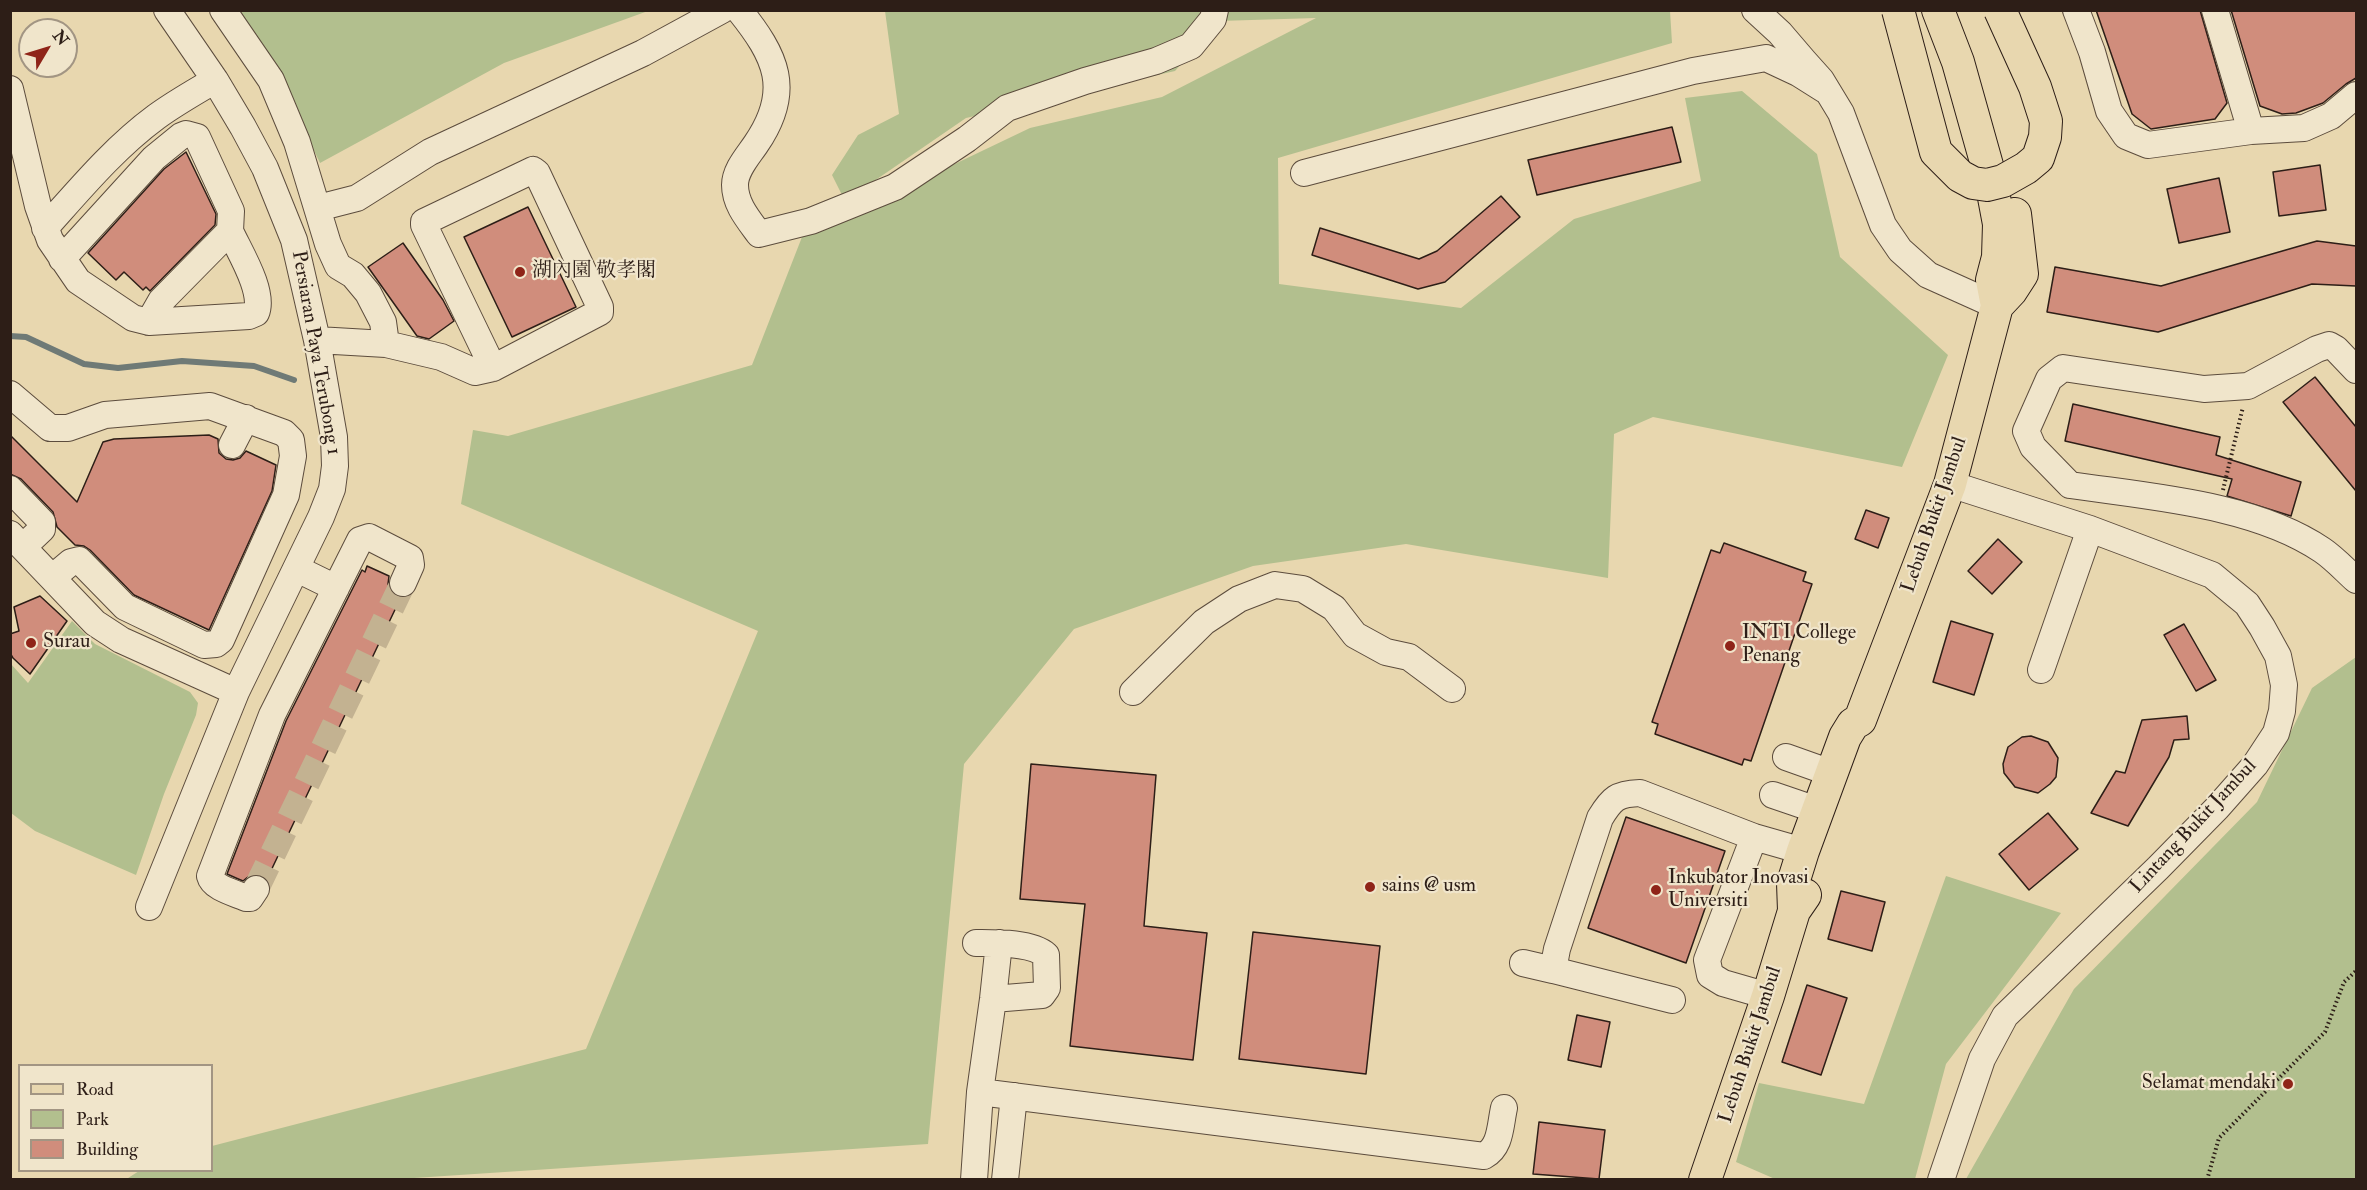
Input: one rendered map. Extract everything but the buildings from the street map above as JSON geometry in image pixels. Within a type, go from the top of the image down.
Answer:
[{"type":"main road","points":[[1898,10],[1936,152],[1960,176],[1973,183],[1987,185],[2016,175],[2038,158],[2045,137],[2046,121],[2035,87],[2000,10]]},
{"type":"main road","name":"Lebuh Bukit Jambul","points":[[1794,911],[1793,883],[1817,810],[1845,737],[1853,724],[1860,720],[1950,484],[1997,306],[1992,280],[1998,257],[1999,224],[1990,176],[1958,62],[1938,10]]},
{"type":"main road","name":"Lebuh Bukit Jambul","points":[[1953,10],[2009,182],[2019,235],[2022,274],[1997,306]]},
{"type":"main road","name":"Lebuh Bukit Jambul","points":[[1706,1179],[1768,996],[1794,911],[1808,890],[1862,744],[1864,728],[1860,720]]},
{"type":"street","points":[[223,10],[271,80],[297,142],[328,244],[338,266],[353,275],[368,293],[383,322],[386,344]]},
{"type":"street","points":[[318,208],[357,198],[430,152],[643,53],[722,10]]},
{"type":"street","points":[[739,10],[760,36],[772,58],[777,78],[777,94],[770,116],[760,138],[737,174],[735,186],[739,205],[759,234],[811,221],[895,187],[968,139],[1007,108],[1085,81],[1156,61],[1191,46],[1213,19],[1215,10]]},
{"type":"street","points":[[1755,10],[1780,33],[1821,81],[1840,113],[1883,225],[1900,250],[1928,275],[1997,306]]},
{"type":"street","points":[[2076,10],[2092,52],[2109,111],[2126,136],[2148,145],[2251,131],[2304,128],[2331,116],[2356,95]]},
{"type":"street","points":[[2215,10],[2251,131]]},
{"type":"street","name":"Persiaran Paya Terubong 1","points":[[149,907],[236,692],[297,568],[332,489],[335,466],[334,437],[317,340],[294,240],[265,168],[215,80],[172,12]]},
{"type":"street","points":[[1304,173],[1693,71],[1766,58],[1798,73],[1825,90]]},
{"type":"street","points":[[45,228],[105,163],[136,134],[166,110],[215,80]]},
{"type":"street","points":[[10,89],[45,228],[50,240],[62,259],[78,281],[133,318],[149,322],[249,316],[256,313],[259,307],[257,291],[230,231],[231,211],[201,142],[197,137],[186,134],[154,158],[62,259]]},
{"type":"street","points":[[317,340],[386,344],[441,357],[475,372],[493,368],[600,312],[600,307],[542,184],[533,170],[424,222],[493,368]]},
{"type":"street","points":[[149,322],[161,301],[230,231]]},
{"type":"street","points":[[2356,370],[2336,349],[2329,345],[2317,349],[2248,386],[2204,389],[2063,368],[2049,379],[2026,431],[2033,447],[2070,485],[2218,507],[2288,532],[2322,550],[2356,580]]},
{"type":"street","points":[[10,394],[45,424],[64,429],[105,415],[210,405],[289,436],[293,462],[286,495],[220,640],[216,644],[204,645],[125,607],[79,560],[71,562],[52,578]]},
{"type":"street","points":[[232,445],[246,418]]},
{"type":"street","name":"Lintang Bukit Jambul","points":[[1941,1179],[1982,1059],[2005,1017],[2217,808],[2255,765],[2276,733],[2282,711],[2284,685],[2277,656],[2247,604],[2212,575],[2090,529],[1950,484]]},
{"type":"street","points":[[2058,519],[2070,485]]},
{"type":"street","points":[[10,489],[42,522],[42,529],[17,540],[95,623],[121,640],[236,692]]},
{"type":"street","points":[[2041,670],[2090,529]]},
{"type":"street","points":[[256,889],[250,898],[246,898],[216,885],[210,876],[272,715],[360,540],[369,537],[410,558],[411,565],[404,583]]},
{"type":"street","points":[[297,568],[336,588]]},
{"type":"street","points":[[1133,692],[1204,622],[1239,599],[1275,585],[1303,589],[1334,608],[1355,635],[1386,652],[1409,657],[1452,689]]},
{"type":"street","points":[[1786,757],[1831,773]]},
{"type":"street","points":[[1553,970],[1557,949],[1600,818],[1609,803],[1623,794],[1640,794],[1754,837],[1803,851]]},
{"type":"street","points":[[1773,795],[1817,810]]},
{"type":"street","points":[[1754,837],[1707,960],[1710,975],[1723,983],[1768,996]]},
{"type":"street","points":[[974,1179],[980,1092],[993,999],[988,943],[1039,949],[1046,955],[1047,988],[1042,995],[993,999]]},
{"type":"street","points":[[1523,963],[1672,1000]]},
{"type":"street","points":[[980,1092],[1484,1156],[1497,1145],[1504,1108]]},
{"type":"street","points":[[1005,1179],[1014,1096]]},
{"type":"path","points":[[2218,507],[2248,386]]},
{"type":"path","points":[[2207,1179],[2219,1138],[2325,1032],[2344,982],[2356,971]]},
{"type":"green space","points":[[239,11],[648,11],[504,63],[320,163],[279,78]]},
{"type":"green space","points":[[885,11],[1670,11],[1672,43],[1278,158],[1279,284],[1461,308],[1574,219],[1701,181],[1685,98],[1742,91],[1817,154],[1840,257],[1948,355],[1902,467],[1653,417],[1614,434],[1608,578],[1406,544],[1253,566],[1074,629],[964,764],[928,1144],[399,1179],[125,1180],[137,1172],[213,1172],[213,1146],[586,1049],[758,631],[461,504],[473,430],[508,436],[752,365],[802,237],[1030,128],[1162,97],[1316,18],[1219,21],[1175,71],[966,118],[845,201],[832,175],[858,135],[899,114]]},
{"type":"green space","points":[[72,621],[95,644],[190,692],[198,703],[196,715],[164,794],[136,875],[35,831],[11,813],[11,664],[28,683]]},
{"type":"green space","points":[[2356,657],[2356,1179],[1966,1179],[2074,989],[2257,802],[2312,688]]},
{"type":"green space","points":[[1946,876],[2061,913],[1946,1064],[1915,1179],[1775,1179],[1736,1162],[1759,1083],[1864,1104]]},
{"type":"waterway","points":[[10,336],[26,337],[84,364],[118,368],[182,361],[254,366],[294,380]]},
{"type":"tunnel","points":[[256,889],[403,583]]},
{"type":"place","name":"湖內園 敬孝閣","points":[[520,272]]},
{"type":"place","name":"Surau","points":[[31,643]]},
{"type":"place","name":"INTI College Penang","points":[[1730,646]]},
{"type":"place","name":"sains @ usm","points":[[1370,887]]},
{"type":"place","name":"Inkubator Inovasi Universiti","points":[[1656,890]]},
{"type":"place","name":"Selamat mendaki","points":[[2288,1084]]}]
